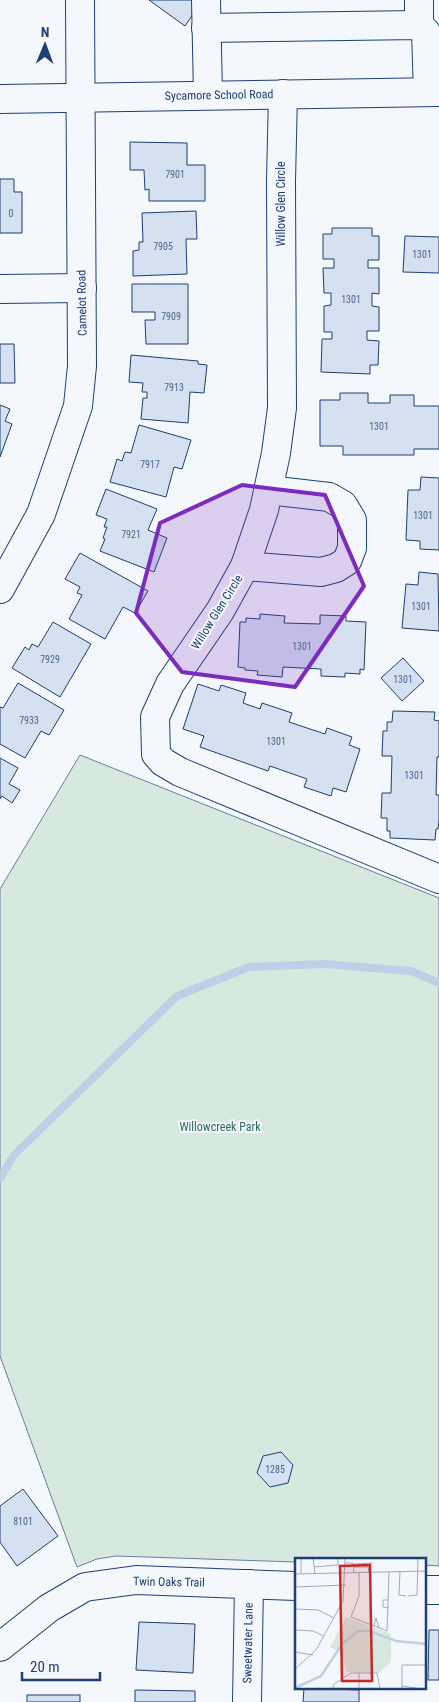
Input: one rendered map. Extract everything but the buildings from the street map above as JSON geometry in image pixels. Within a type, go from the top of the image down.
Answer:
[{"type":"street","name":"Camelot Road","points":[[0,589],[41,514],[78,406],[82,366],[80,0]]},
{"type":"street","points":[[206,0],[208,96]]},
{"type":"street","points":[[206,28],[419,13],[426,32],[433,92]]},
{"type":"street","name":"Sycamore School Road","points":[[0,99],[433,92]]},
{"type":"street","name":"Willow Glen Circle","points":[[284,94],[281,181],[282,408],[276,453],[264,510],[245,566],[220,611],[170,684],[156,717],[156,754],[163,762],[180,772],[439,879]]},
{"type":"street","points":[[0,289],[82,288]]},
{"type":"street","points":[[245,566],[321,572],[336,568],[347,561],[352,548],[352,520],[342,505],[329,497],[268,490]]},
{"type":"street","name":"Twin Oaks Trail","points":[[0,1647],[49,1608],[85,1587],[136,1580],[295,1586]]},
{"type":"street","name":"Sweetwater Lane","points":[[247,1702],[249,1584]]},
{"type":"street","points":[[426,1590],[439,1590]]},
{"type":"highlighted area","points":[[242,485],[325,495],[364,586],[295,687],[182,672],[136,613],[160,523]]},
{"type":"green space","name":"Willowcreek Park","points":[[80,755],[439,898],[439,1566],[426,1565],[426,1558],[295,1558],[295,1562],[116,1556],[97,1559],[77,1567],[0,1356],[0,889]]},
{"type":"waterway","points":[[0,1178],[14,1155],[177,996],[249,967],[325,964],[411,971],[439,983]]}]
